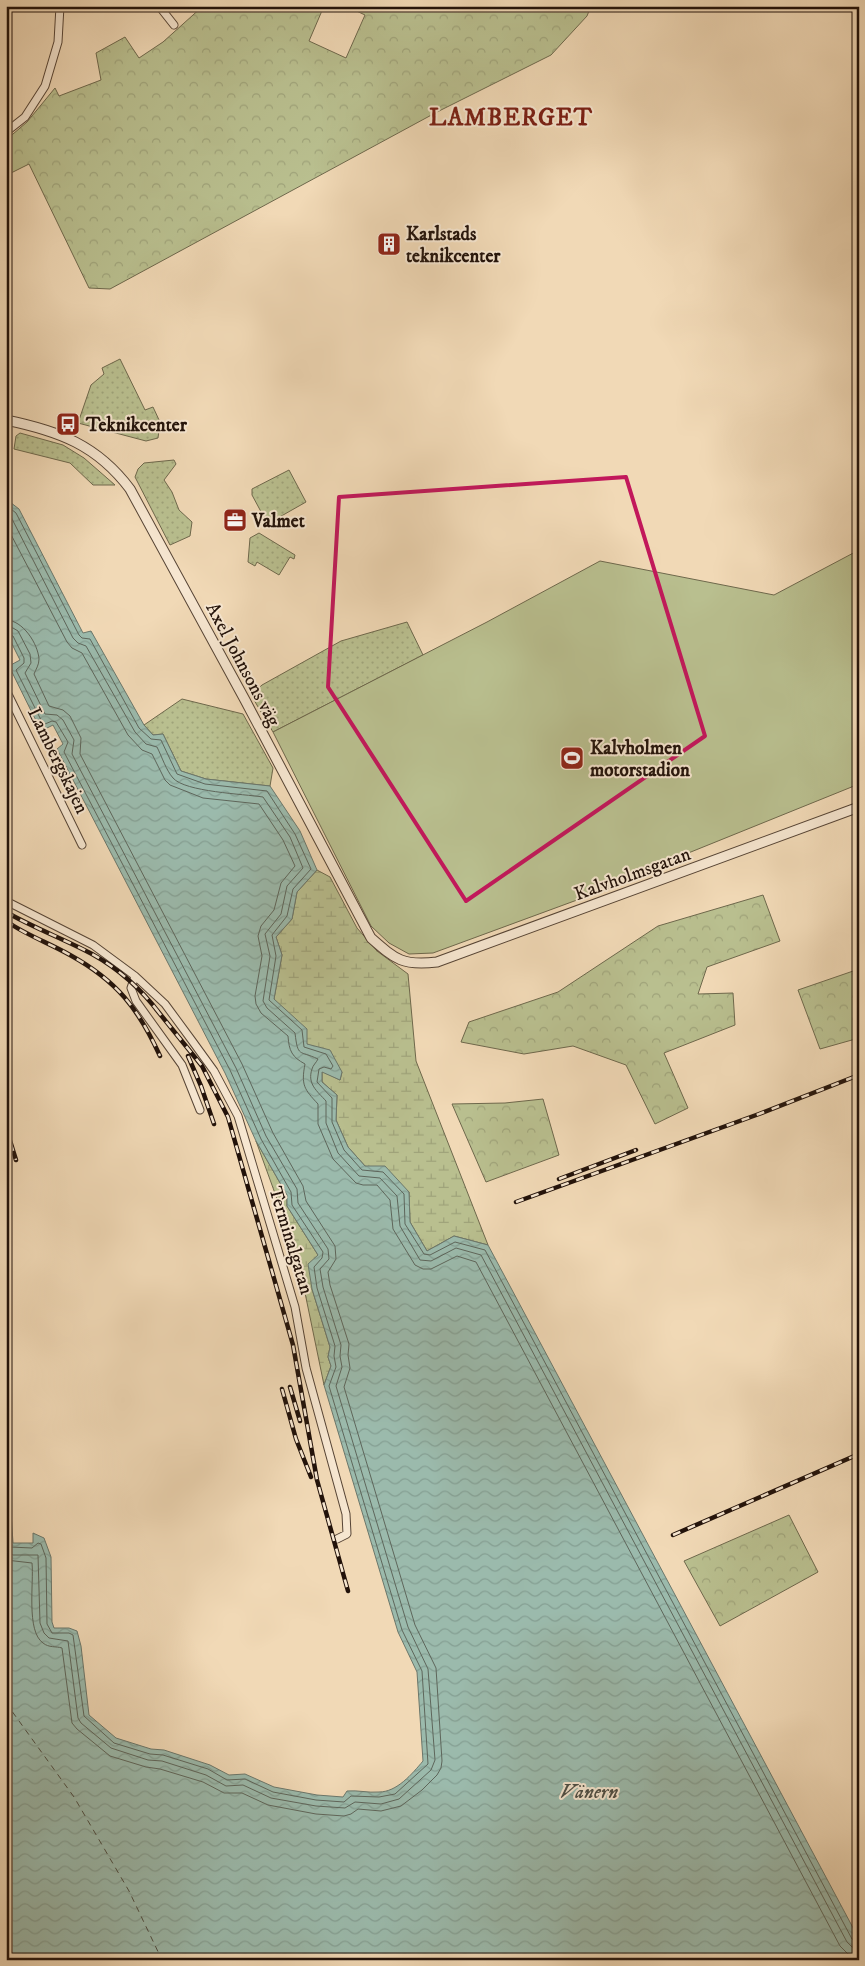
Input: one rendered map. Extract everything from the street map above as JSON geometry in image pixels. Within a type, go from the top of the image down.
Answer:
[{"type":"street","points":[[6,132],[25,117],[45,86],[58,42],[60,6]]},
{"type":"street","points":[[159,6],[174,25]]},
{"type":"street","name":"Axel Johnsons väg","points":[[6,420],[46,430],[74,440],[99,456],[118,472],[130,488],[371,938],[391,957],[416,964]]},
{"type":"street","name":"Lambergskajen","points":[[6,690],[82,845]]},
{"type":"street","name":"Kalvholmsgatan","points":[[416,964],[437,962],[859,807]]},
{"type":"street","points":[[6,901],[93,946],[135,976],[131,988],[136,1001],[182,1065],[200,1110]]},
{"type":"street","name":"Terminalgatan","points":[[135,976],[165,1004],[194,1042],[214,1071],[238,1116],[295,1307],[306,1368],[346,1514],[347,1534],[337,1539]]},
{"type":"highlighted area","points":[[626,477],[705,736],[466,901],[328,687],[339,497]]},
{"type":"green space","points":[[203,6],[324,6],[309,41],[346,58],[365,15],[346,6],[591,6],[587,16],[551,55],[437,112],[110,289],[89,288],[29,164],[9,174],[6,169],[6,140],[27,122],[55,88],[59,96],[101,80],[96,53],[125,37],[139,58],[163,42]]},
{"type":"green space","points":[[120,359],[145,410],[153,407],[160,422],[158,438],[146,441],[78,423],[91,385],[104,374],[102,368]]},
{"type":"green space","points":[[20,433],[63,445],[84,458],[115,485],[93,485],[70,463],[14,449],[16,436]]},
{"type":"green space","points":[[174,460],[176,464],[164,480],[172,492],[179,510],[192,522],[190,536],[170,545],[135,477],[138,469],[144,463]]},
{"type":"green space","points":[[289,470],[306,502],[269,523],[266,521],[252,495],[252,489]]},
{"type":"green space","points":[[259,533],[295,555],[294,559],[290,557],[279,575],[257,562],[255,566],[248,562],[250,538]]},
{"type":"green space","name":"Kalvholmen motorstadion","points":[[859,550],[859,784],[671,860],[667,862],[664,868],[433,953],[409,954],[389,943],[371,926],[273,732],[487,622],[600,561],[774,595]]},
{"type":"green space","points":[[407,622],[423,655],[273,732],[251,695],[262,685],[341,641]]},
{"type":"green space","points":[[182,699],[243,714],[273,768],[270,786],[206,779],[181,771],[163,734],[153,735],[144,725]]},
{"type":"green space","points":[[317,870],[330,877],[357,928],[377,951],[408,974],[416,1061],[488,1245],[454,1236],[427,1251],[410,1222],[409,1192],[365,1166],[348,1147],[336,1120],[337,1095],[322,1082],[322,1071],[340,1080],[342,1072],[307,1044],[274,999],[282,955],[276,937],[292,919],[297,892]]},
{"type":"green space","points":[[763,895],[780,941],[707,967],[698,994],[733,993],[735,1025],[664,1053],[688,1108],[655,1124],[626,1065],[573,1046],[524,1054],[461,1042],[469,1022],[558,992],[658,926]]},
{"type":"green space","points":[[859,969],[859,1038],[820,1049],[798,990]]},
{"type":"green space","points":[[543,1099],[559,1155],[486,1182],[452,1104],[505,1103]]},
{"type":"green space","points":[[256,1141],[287,1195],[287,1206],[318,1255],[312,1289],[330,1347],[328,1357],[331,1366],[324,1385],[297,1254]]},
{"type":"green space","points":[[789,1515],[818,1572],[720,1626],[684,1561]]},
{"type":"water","name":"Vänern","points":[[6,499],[19,509],[83,633],[91,631],[144,725],[153,735],[163,734],[181,771],[206,779],[270,786],[300,831],[317,870],[297,892],[292,919],[276,937],[282,955],[274,999],[307,1029],[307,1044],[330,1050],[342,1072],[340,1080],[322,1072],[322,1082],[337,1095],[336,1120],[348,1147],[365,1166],[385,1166],[409,1192],[410,1222],[427,1251],[454,1236],[488,1245],[859,1939],[859,1960],[6,1960],[6,1879],[8,1874],[6,1868],[6,1494],[11,1513],[13,1543],[33,1543],[33,1533],[44,1538],[51,1557],[52,1622],[54,1628],[69,1628],[77,1631],[81,1646],[89,1715],[116,1738],[151,1749],[164,1750],[210,1765],[229,1775],[245,1774],[274,1787],[317,1795],[343,1797],[347,1791],[375,1792],[392,1789],[404,1781],[423,1761],[417,1672],[398,1632],[324,1385],[331,1366],[328,1357],[330,1347],[312,1289],[308,1264],[318,1255],[287,1206],[287,1195],[256,1141],[225,1073],[57,749],[63,744],[53,725],[41,731],[9,666],[20,660],[9,638],[6,639]]},
{"type":"ferry route","points":[[6,1703],[74,1797],[129,1891],[162,1960]]},
{"type":"railway","points":[[6,912],[102,960],[129,981],[160,1014]]},
{"type":"railway","points":[[6,921],[21,931],[62,951],[101,975],[124,997],[134,1010],[160,1056]]},
{"type":"railway","points":[[156,1009],[202,1066],[228,1117],[293,1345],[317,1480],[348,1591]]},
{"type":"railway","points":[[188,1056],[214,1124]]},
{"type":"railway","points":[[516,1202],[759,1114],[859,1075]]},
{"type":"railway","points":[[6,1128],[16,1160]]},
{"type":"railway","points":[[559,1179],[636,1150]]},
{"type":"railway","points":[[290,1387],[300,1421]]},
{"type":"railway","points":[[282,1389],[296,1439],[311,1477]]},
{"type":"railway","points":[[673,1535],[859,1454]]},
{"type":"place","name":"Karlstads teknikcenter","points":[[389,244]]},
{"type":"place","name":"Teknikcenter","points":[[68,424]]},
{"type":"place","name":"Valmet","points":[[235,520]]},
{"type":"place","name":"Kalvholmen motorstadion","points":[[572,758]]},
{"type":"district","name":"LAMBERGET","points":[[511,117]]}]
